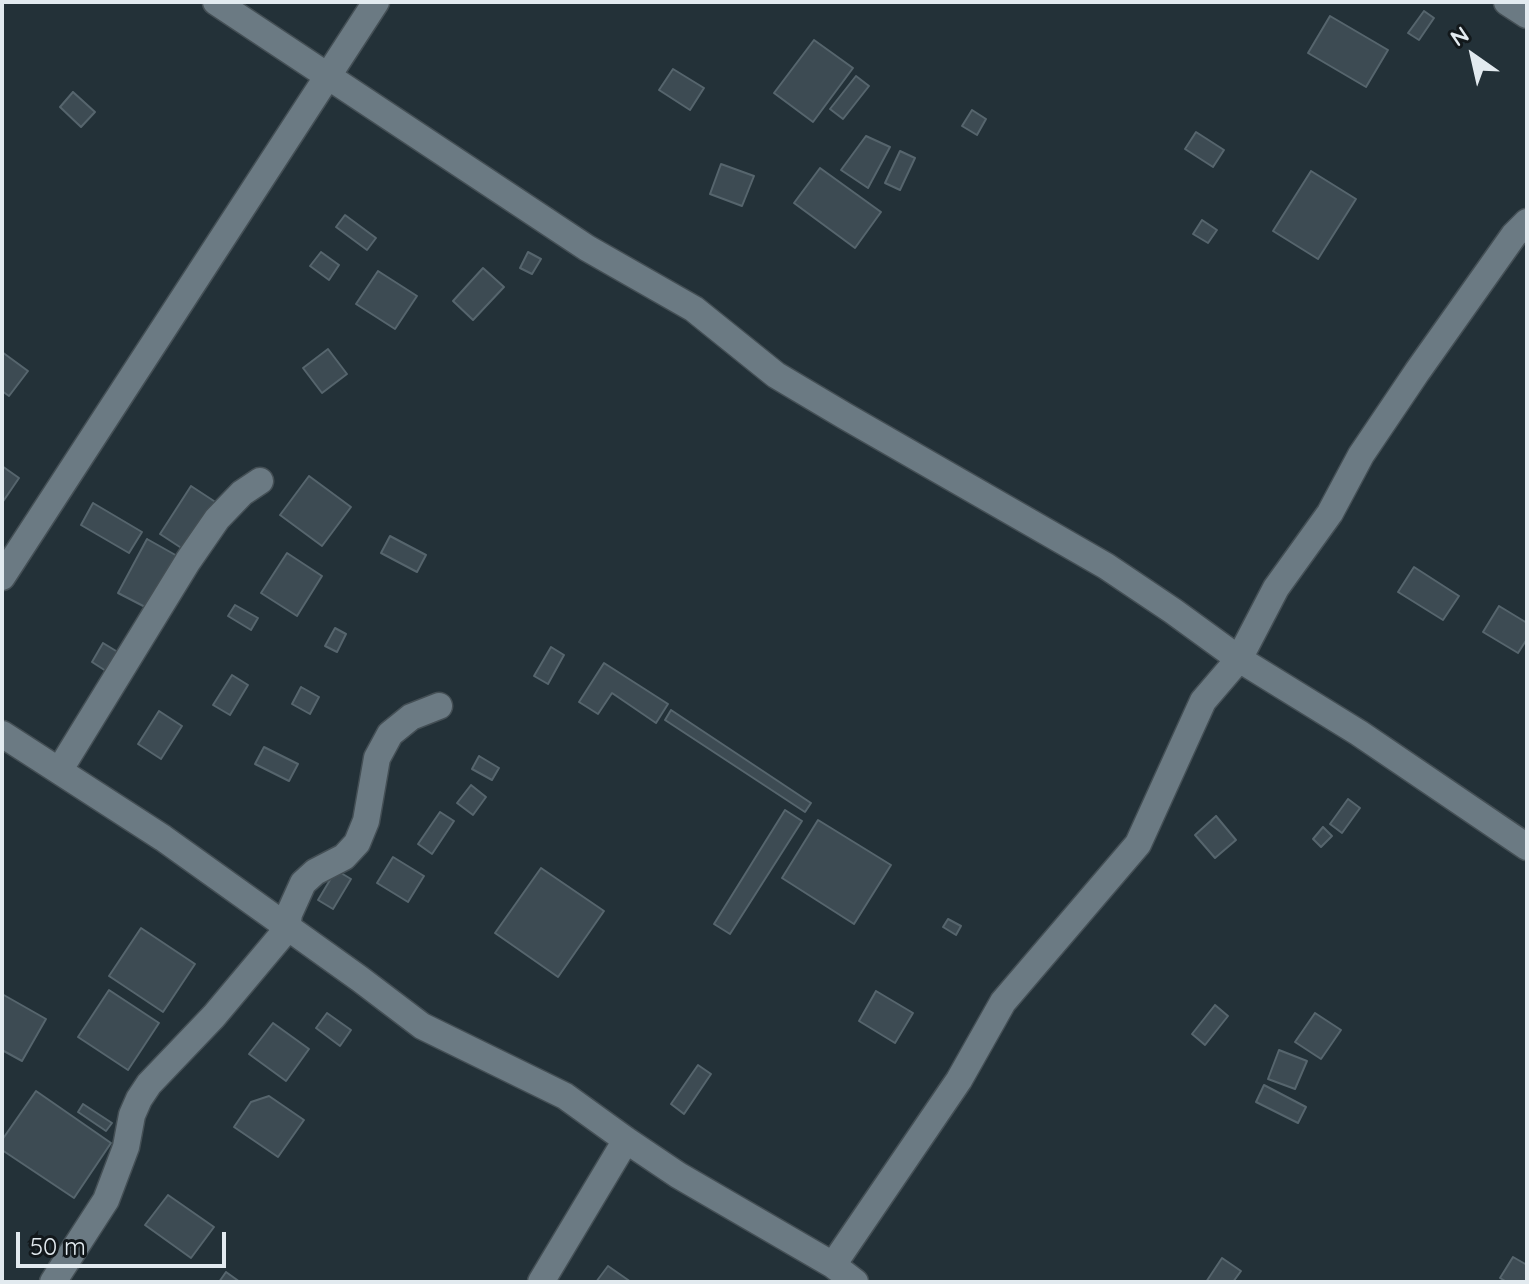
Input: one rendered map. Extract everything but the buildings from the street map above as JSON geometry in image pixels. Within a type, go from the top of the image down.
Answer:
[{"type":"street","points":[[216,2],[587,248],[694,309],[776,375],[1106,566],[1239,659],[1359,733],[1527,847]]},
{"type":"street","points":[[2,577],[376,2]]},
{"type":"street","points":[[1507,2],[1527,15]]},
{"type":"street","points":[[833,1265],[959,1080],[1003,1002],[1138,844],[1203,701],[1239,659],[1276,588],[1330,513],[1361,455],[1417,372],[1514,235],[1527,222]]},
{"type":"street","points":[[59,771],[217,519],[242,493],[260,481]]},
{"type":"street","points":[[53,1282],[106,1200],[126,1147],[132,1115],[149,1084],[214,1016],[287,929],[289,914],[303,883],[315,872],[344,857],[357,843],[366,821],[377,758],[390,734],[411,717],[439,706]]},
{"type":"street","points":[[2,734],[163,838],[422,1026],[565,1096],[678,1175],[833,1265],[855,1282]]},
{"type":"street","points":[[541,1282],[626,1140]]}]
